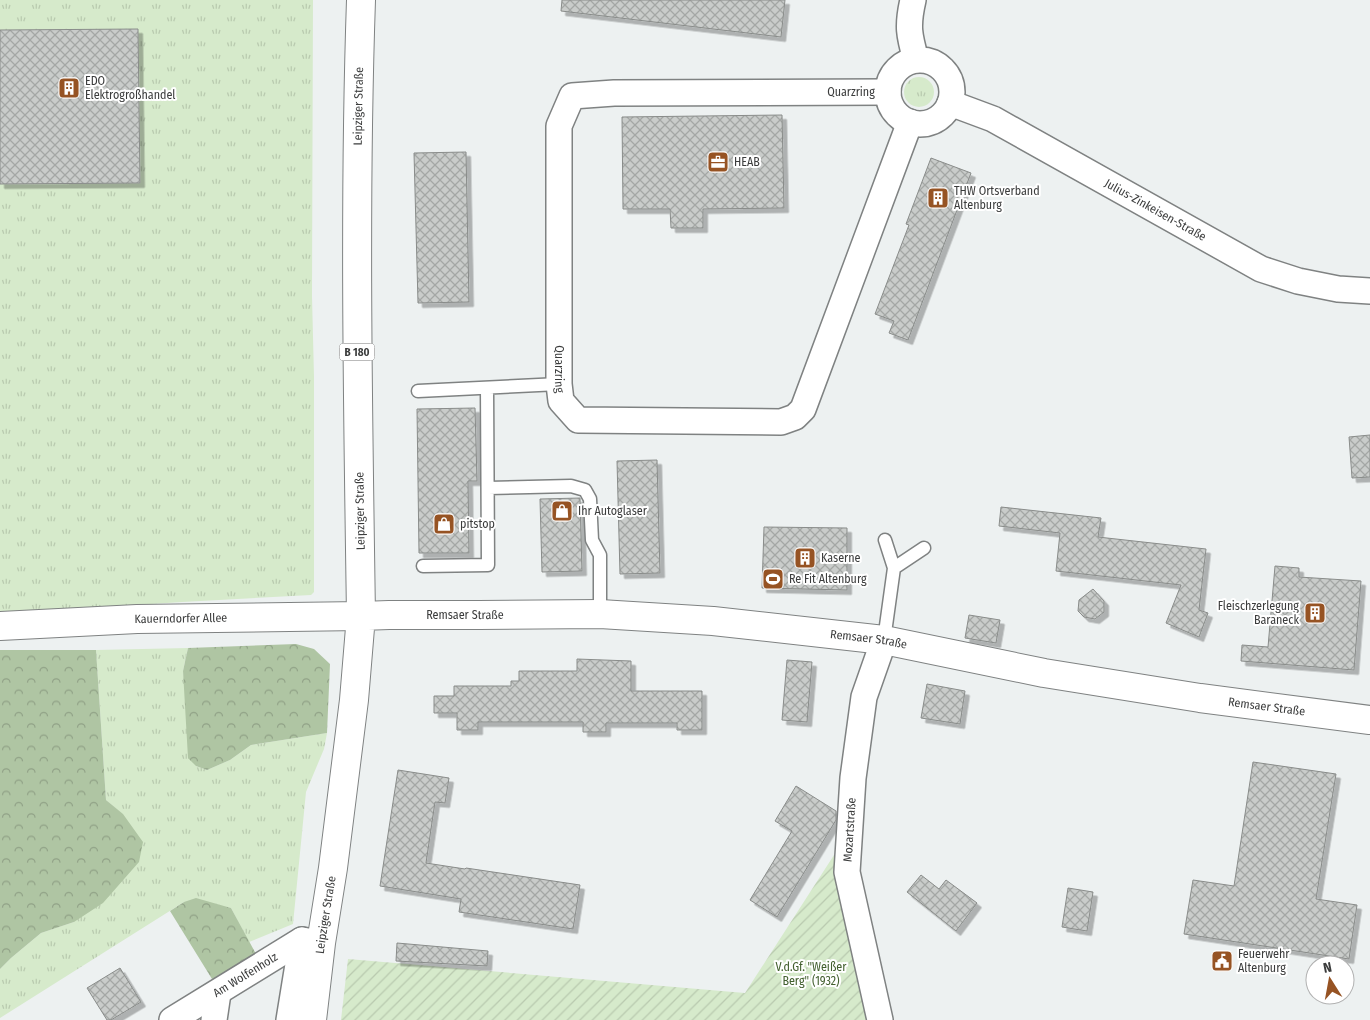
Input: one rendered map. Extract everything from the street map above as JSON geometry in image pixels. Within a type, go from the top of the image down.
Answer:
[{"type":"street","name":"Leipziger Straße","points":[[289,1020],[334,868],[354,700],[361,616],[358,352],[358,87],[361,0]]},
{"type":"street","points":[[913,0],[909,18],[909,36],[916,60]]},
{"type":"street","points":[[916,60],[937,64],[945,72],[950,82],[952,92],[950,103],[945,112],[929,122],[910,122],[901,118],[894,110],[888,92],[893,74],[899,67],[916,60]]},
{"type":"street","name":"Quarzring","points":[[888,92],[614,93],[572,96],[559,126],[559,384],[561,401],[578,420],[781,422],[795,417],[804,408],[910,122]]},
{"type":"street","name":"Julius-Zinkeisen-Straße","points":[[950,103],[993,119],[1261,269],[1298,281],[1338,289],[1370,291]]},
{"type":"street","name":"Remsaer Straße","points":[[361,616],[600,614],[713,621],[884,640],[1044,673],[1200,698],[1370,720]]},
{"type":"street","name":"Kauerndorfer Allee","points":[[0,626],[137,619],[361,616]]},
{"type":"street","name":"Mozartstraße","points":[[880,1020],[846,872],[853,778],[864,697],[884,640]]},
{"type":"street","name":"Leipziger Straße","points":[[312,941],[312,1020]]},
{"type":"street","name":"Am Wolfenholz","points":[[172,1020],[312,941]]},
{"type":"street","points":[[214,1020],[218,993]]},
{"type":"lane","points":[[418,391],[559,384]]},
{"type":"lane","points":[[422,566],[488,565],[487,388]]},
{"type":"lane","points":[[488,488],[571,486],[585,490],[590,499],[592,540],[600,555],[600,614]]},
{"type":"lane","points":[[884,640],[894,568],[885,540]]},
{"type":"lane","points":[[894,568],[924,548]]},
{"type":"green space","points":[[0,0],[313,0],[314,592],[311,595],[0,614]]},
{"type":"green space","points":[[919,77],[930,81],[934,92],[930,103],[919,107],[908,103],[904,92],[908,81]]},
{"type":"green space","points":[[296,644],[314,649],[330,664],[327,733],[251,745],[230,760],[207,770],[196,766],[188,758],[183,671],[188,648]]},
{"type":"green space","points":[[188,648],[183,671],[196,766],[207,770],[230,760],[251,745],[327,733],[324,749],[306,792],[293,924],[249,942],[231,908],[184,902],[0,1018],[0,969],[41,933],[74,922],[123,815],[106,800],[96,650]]},
{"type":"green space","points":[[0,650],[96,650],[106,800],[123,814],[143,842],[139,862],[103,903],[74,922],[41,933],[0,969]]},
{"type":"green space","name":"V.d.Gf. \"Weißer Berg\" (1932)","points":[[834,855],[846,920],[870,1020],[341,1020],[348,959],[745,993]]},
{"type":"green space","points":[[196,898],[231,908],[256,954],[217,978],[212,979],[170,911],[184,902]]},
{"type":"building","points":[[562,0],[785,0],[781,37],[561,11]]},
{"type":"building","name":"EDO Elektrogroßhandel","points":[[138,29],[140,183],[0,184],[0,30]]},
{"type":"building","name":"HEAB","points":[[782,115],[784,208],[703,209],[703,228],[671,228],[670,209],[623,209],[622,117]]},
{"type":"building","points":[[466,152],[469,302],[418,303],[414,153]]},
{"type":"building","points":[[931,158],[971,173],[908,340],[889,333],[894,321],[875,314],[909,225],[906,224]]},
{"type":"building","points":[[475,408],[477,481],[468,481],[469,553],[419,553],[417,409]]},
{"type":"building","points":[[1370,435],[1370,477],[1352,478],[1349,437]]},
{"type":"building","points":[[657,460],[660,573],[620,574],[617,461]]},
{"type":"building","points":[[580,498],[582,571],[542,572],[540,499]]},
{"type":"building","points":[[1001,507],[1101,518],[1098,537],[1206,549],[1199,610],[1208,613],[1199,637],[1166,623],[1181,585],[1056,571],[1060,533],[999,526]]},
{"type":"building","name":"Kaserne","points":[[764,527],[847,528],[847,590],[762,588]]},
{"type":"building","name":"Fleischzerlegung Baraneck","points":[[1275,566],[1299,568],[1299,577],[1361,581],[1354,670],[1241,661],[1242,645],[1268,647]]},
{"type":"building","points":[[1093,589],[1104,601],[1104,612],[1095,619],[1084,617],[1078,611],[1079,600]]},
{"type":"building","points":[[969,615],[1000,620],[996,643],[965,638]]},
{"type":"building","points":[[577,659],[631,661],[631,691],[702,691],[702,730],[677,730],[677,723],[606,723],[606,732],[583,732],[583,722],[478,722],[478,730],[457,730],[457,713],[434,713],[434,696],[454,696],[454,686],[511,686],[511,681],[519,681],[519,671],[577,671]]},
{"type":"building","points":[[787,660],[812,662],[807,722],[782,720]]},
{"type":"building","points":[[927,684],[965,691],[960,724],[921,718]]},
{"type":"building","points":[[1253,762],[1336,774],[1316,899],[1357,905],[1350,955],[1323,955],[1184,934],[1193,880],[1234,886]]},
{"type":"building","points":[[398,770],[449,778],[445,803],[435,802],[426,863],[580,885],[573,929],[459,912],[461,899],[380,886]]},
{"type":"building","points":[[796,786],[836,811],[836,820],[777,917],[750,900],[792,831],[775,821]]},
{"type":"building","points":[[921,875],[939,889],[946,880],[977,903],[956,931],[907,892]]},
{"type":"building","points":[[1068,888],[1093,892],[1087,931],[1062,927]]},
{"type":"building","points":[[397,943],[488,951],[487,966],[396,961]]},
{"type":"building","points":[[120,968],[141,1002],[111,1020],[107,1020],[87,988]]},
{"type":"place","name":"EDO Elektrogroßhandel","points":[[69,88]]},
{"type":"place","name":"HEAB","points":[[718,162]]},
{"type":"place","name":"THW Ortsverband Altenburg","points":[[938,198]]},
{"type":"place","name":"Ihr Autoglaser","points":[[562,511]]},
{"type":"place","name":"pitstop","points":[[444,524]]},
{"type":"place","name":"Kaserne","points":[[805,558]]},
{"type":"place","name":"Re Fit Altenburg","points":[[773,579]]},
{"type":"place","name":"Fleischzerlegung Baraneck","points":[[1315,613]]},
{"type":"place","name":"Feuerwehr Altenburg","points":[[1222,961]]}]
